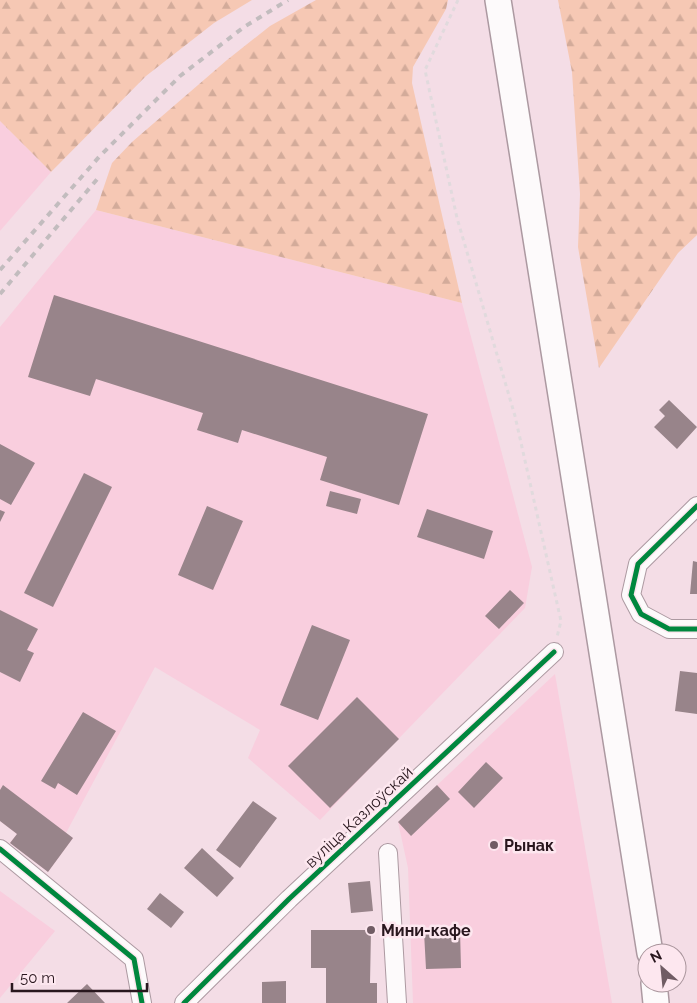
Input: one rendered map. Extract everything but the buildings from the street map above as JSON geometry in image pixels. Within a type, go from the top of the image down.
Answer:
[{"type":"main road","points":[[498,0],[648,943]]},
{"type":"street","points":[[697,506],[638,564],[631,595],[641,614],[669,630],[697,629]]},
{"type":"street","name":"вуліца Казлоўскай","points":[[184,1003],[289,899],[554,652]]},
{"type":"street","points":[[0,850],[134,959],[142,1003]]},
{"type":"street","points":[[388,853],[397,1003]]},
{"type":"path","points":[[458,0],[425,70],[457,218],[515,416],[561,621],[554,652]]},
{"type":"shaded area","points":[[0,121],[51,172],[0,231]]},
{"type":"shaded area","points":[[96,210],[462,303],[532,567],[525,608],[320,820],[248,758],[260,730],[155,667],[66,833],[73,838],[48,872],[10,843],[17,834],[0,821],[0,327]]},
{"type":"shaded area","name":"Рынак","points":[[555,674],[612,1003],[413,1003],[408,868],[398,822]]},
{"type":"shaded area","points":[[0,891],[55,931],[0,998]]},
{"type":"green space","points":[[0,0],[252,0],[214,23],[146,76],[51,172],[0,121]]},
{"type":"green space","points":[[316,0],[448,0],[446,9],[413,67],[412,83],[462,303],[96,210],[112,163],[132,142],[227,60],[270,26]]},
{"type":"green space","points":[[558,0],[697,0],[697,235],[678,253],[599,368],[578,247],[580,194],[572,72]]},
{"type":"railway","points":[[0,270],[99,157],[180,76],[244,27],[288,0]]},
{"type":"railway","points":[[0,294],[99,177]]},
{"type":"cycle path","points":[[697,506],[638,564],[631,595],[641,614],[669,629],[697,629]]},
{"type":"cycle path","points":[[184,1003],[289,899],[554,652]]},
{"type":"cycle path","points":[[0,849],[134,959],[142,1003]]},
{"type":"place","name":"Рынак","points":[[494,845]]},
{"type":"place","name":"Мини-кафе","points":[[371,930]]}]
